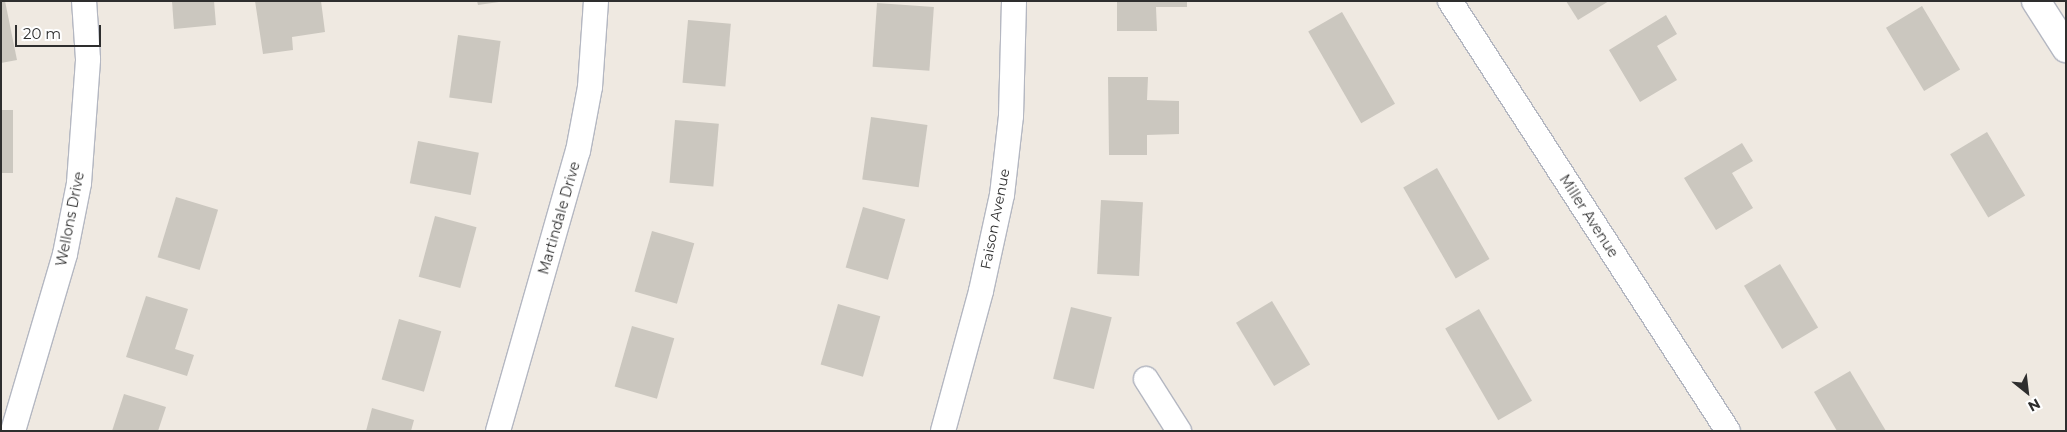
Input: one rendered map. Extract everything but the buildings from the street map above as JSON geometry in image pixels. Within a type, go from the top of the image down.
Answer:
[{"type":"main road","points":[[2036,1],[2066,48]]},
{"type":"street","name":"Wellons Drive","points":[[13,431],[65,254],[79,183],[87,78],[84,1]]},
{"type":"street","name":"Martindale Drive","points":[[498,431],[578,151],[590,87],[596,1]]},
{"type":"street","name":"Faison Avenue","points":[[943,431],[981,291],[1002,195],[1011,116],[1014,1]]},
{"type":"street","name":"Miller Avenue","points":[[1450,1],[1728,431]]},
{"type":"street","points":[[1146,379],[1179,431]]}]
